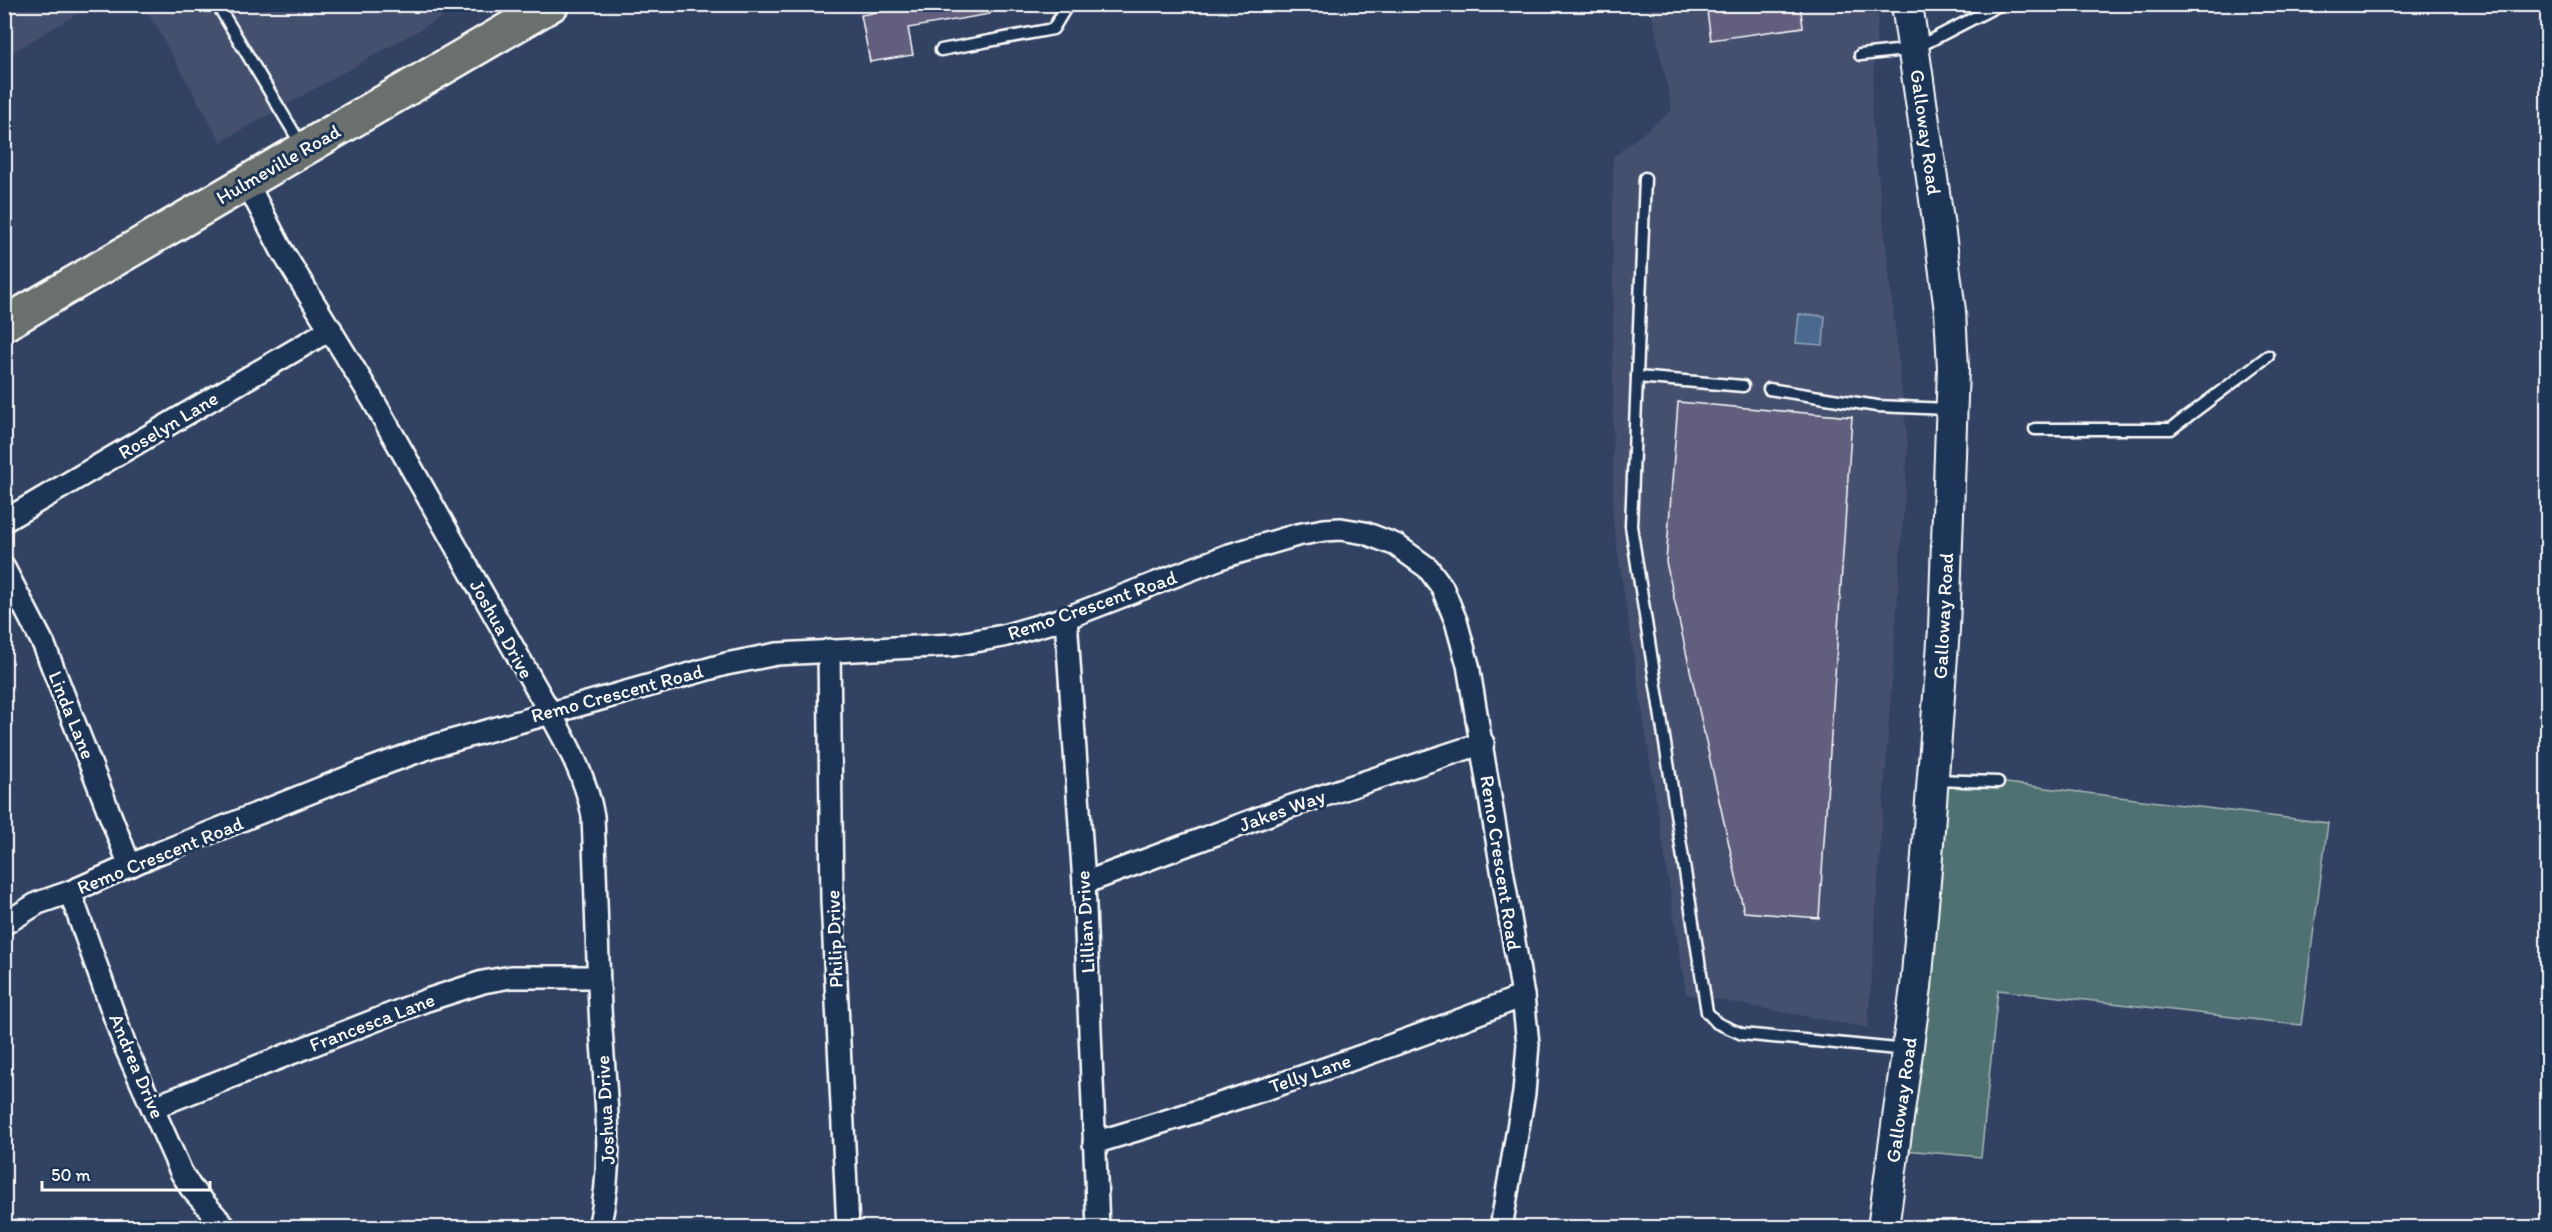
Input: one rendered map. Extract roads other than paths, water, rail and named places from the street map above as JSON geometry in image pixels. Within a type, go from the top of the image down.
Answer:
[{"type":"main road","name":"Hulmeville Road","points":[[4,324],[552,4]]},
{"type":"main road","name":"Galloway Road","points":[[1883,1227],[1916,987],[1933,780],[1944,629],[1953,368],[1950,311],[1907,4]]},
{"type":"street","name":"Joshua Drive","points":[[247,183],[281,249],[331,329],[549,711],[588,790],[596,880],[598,977],[608,1111],[609,1172],[599,1227]]},
{"type":"street","name":"Roselyn Lane","points":[[4,521],[331,329]]},
{"type":"street","name":"Remo Crescent Road","points":[[4,924],[38,903],[70,892],[359,773],[433,746],[549,711],[726,664],[777,654],[953,645],[1003,636],[1066,618],[1226,556],[1297,535],[1341,529],[1365,533],[1411,553],[1428,568],[1442,587],[1456,621],[1468,665],[1483,742],[1528,1044],[1524,1093],[1501,1227]]},
{"type":"street","name":"Linda Lane","points":[[4,568],[44,645],[130,866]]},
{"type":"street","name":"Lillian Drive","points":[[1066,618],[1084,883],[1098,1227]]},
{"type":"street","name":"Philip Drive","points":[[829,650],[832,900],[848,1227]]},
{"type":"street","name":"Jakes Way","points":[[1084,883],[1286,808],[1483,742]]},
{"type":"street","name":"Andrea Drive","points":[[70,892],[125,1046],[191,1188],[226,1227]]},
{"type":"street","name":"Francesca Lane","points":[[154,1107],[427,1000],[483,981],[511,977],[598,977]]},
{"type":"street","name":"Telly Lane","points":[[1094,1143],[1206,1110],[1522,996]]},
{"type":"lane","points":[[217,4],[304,149]]},
{"type":"lane","points":[[941,50],[1053,28],[1068,4]]},
{"type":"lane","points":[[1860,55],[1914,49],[2001,4]]},
{"type":"lane","points":[[1645,178],[1631,526],[1707,1012],[1717,1023],[1742,1034],[1907,1050]]},
{"type":"lane","points":[[2035,429],[2171,429],[2268,356]]},
{"type":"lane","points":[[1637,377],[1743,386]]},
{"type":"lane","points":[[1769,389],[1877,406],[1952,409]]},
{"type":"lane","points":[[1933,780],[1998,782]]}]
